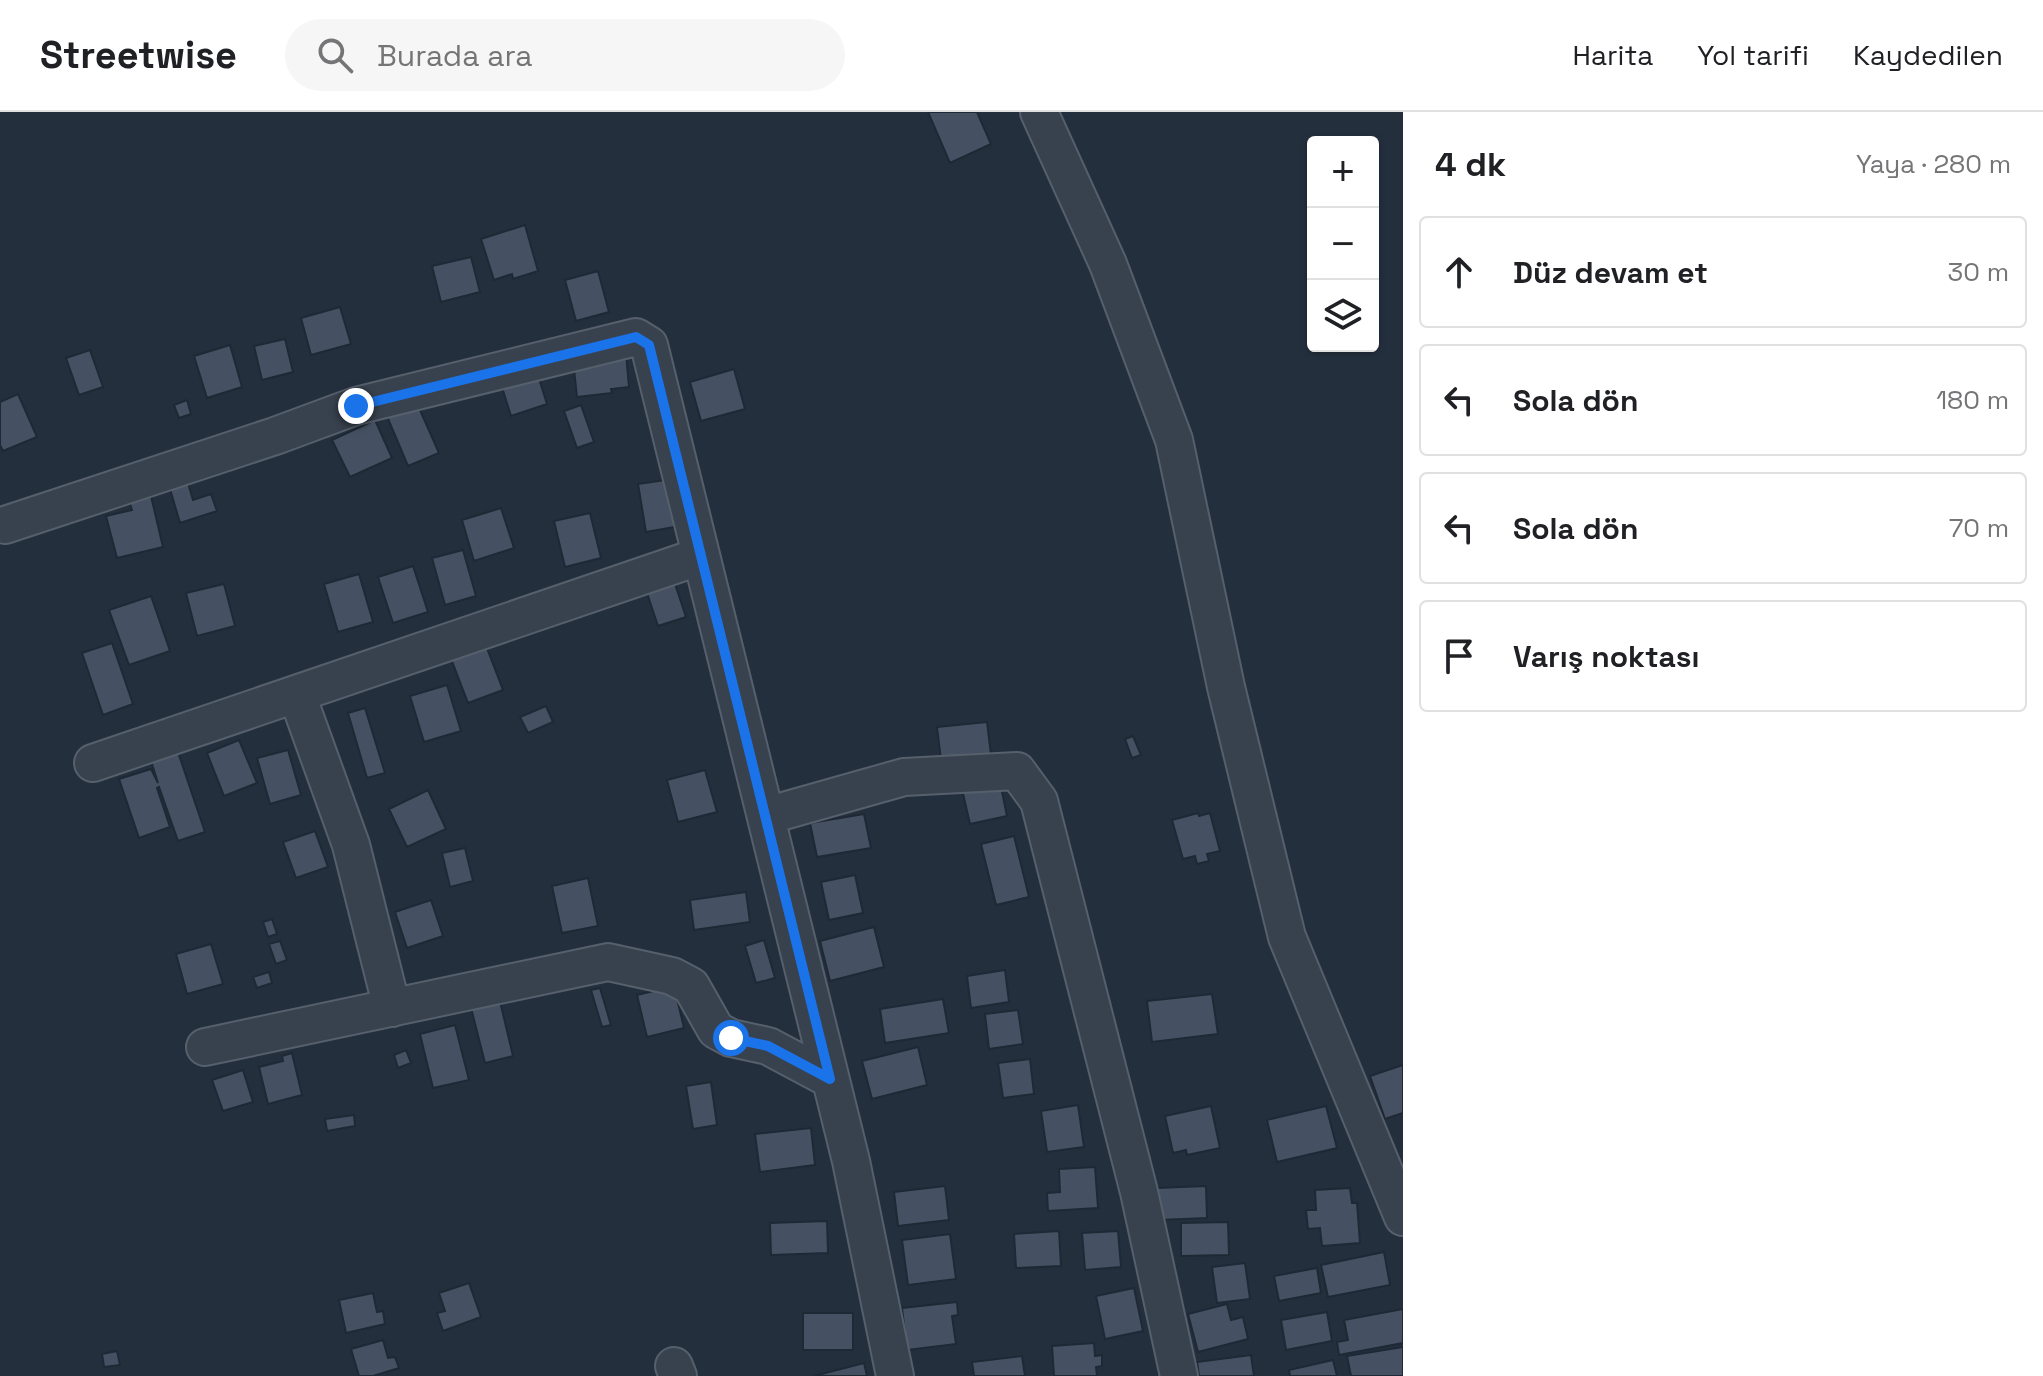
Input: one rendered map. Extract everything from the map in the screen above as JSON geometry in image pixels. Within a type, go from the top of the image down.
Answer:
[{"type":"street","points":[[1039,112],[1108,264],[1174,440],[1226,687],[1287,937],[1403,1217]]},
{"type":"street","points":[[5,525],[275,436],[356,406],[636,337],[649,345],[851,1161],[895,1376]]},
{"type":"street","points":[[93,763],[701,556]]},
{"type":"street","points":[[297,695],[351,845],[392,1008]]},
{"type":"street","points":[[766,816],[904,777],[1017,771],[1039,801],[1139,1192],[1179,1376]]},
{"type":"street","points":[[205,1047],[608,962],[672,976],[691,986],[716,1030],[731,1038],[768,1046],[830,1079]]},
{"type":"building","points":[[928,112],[977,112],[991,144],[950,163]]},
{"type":"building","points":[[525,225],[538,271],[513,279],[512,274],[494,280],[481,239]]},
{"type":"building","points":[[471,257],[480,292],[441,302],[432,266]]},
{"type":"building","points":[[598,271],[609,312],[576,321],[565,280]]},
{"type":"building","points":[[340,307],[351,344],[311,355],[301,318]]},
{"type":"building","points":[[285,339],[293,372],[262,380],[254,346]]},
{"type":"building","points":[[230,345],[242,387],[207,398],[194,356]]},
{"type":"building","points":[[90,350],[103,387],[79,395],[66,358]]},
{"type":"building","points":[[626,354],[629,387],[611,389],[612,393],[577,397],[573,360]]},
{"type":"building","points":[[536,369],[547,404],[511,416],[500,381]]},
{"type":"building","points":[[734,369],[745,409],[701,421],[690,382]]},
{"type":"building","points":[[18,394],[37,437],[3,451],[0,445],[0,402]]},
{"type":"building","points":[[187,400],[191,414],[179,418],[174,405]]},
{"type":"building","points":[[416,401],[439,453],[408,466],[386,414]]},
{"type":"building","points":[[581,405],[594,442],[577,448],[564,411]]},
{"type":"building","points":[[375,420],[392,458],[350,477],[332,440]]},
{"type":"building","points":[[672,479],[680,526],[646,532],[638,484]]},
{"type":"building","points":[[188,483],[193,500],[211,494],[217,511],[180,523],[170,489]]},
{"type":"building","points":[[151,496],[163,547],[117,558],[106,516],[132,510],[129,501]]},
{"type":"building","points":[[501,508],[514,548],[474,561],[462,520]]},
{"type":"building","points":[[590,513],[601,558],[565,567],[554,521]]},
{"type":"building","points":[[463,550],[476,596],[445,605],[432,558]]},
{"type":"building","points":[[413,566],[428,612],[393,623],[378,577]]},
{"type":"building","points":[[359,574],[373,622],[338,632],[324,584]]},
{"type":"building","points":[[673,578],[686,617],[658,626],[645,587]]},
{"type":"building","points":[[224,584],[235,626],[197,636],[186,593]]},
{"type":"building","points":[[151,596],[170,651],[129,665],[109,610]]},
{"type":"building","points":[[112,643],[133,704],[103,715],[82,653]]},
{"type":"building","points":[[485,643],[503,690],[468,703],[450,656]]},
{"type":"building","points":[[447,685],[461,731],[424,742],[410,696]]},
{"type":"building","points":[[546,706],[553,722],[528,733],[520,717]]},
{"type":"building","points":[[365,708],[385,773],[367,778],[348,713]]},
{"type":"building","points":[[987,722],[991,755],[941,760],[937,727]]},
{"type":"building","points":[[1133,736],[1141,755],[1132,758],[1125,739]]},
{"type":"building","points":[[239,740],[257,783],[224,796],[207,753]]},
{"type":"building","points":[[288,750],[301,795],[270,804],[257,758]]},
{"type":"building","points":[[178,752],[205,832],[178,841],[159,787],[170,827],[139,838],[119,779],[151,769],[158,783],[151,761]]},
{"type":"building","points":[[705,770],[717,812],[678,822],[667,780]]},
{"type":"building","points":[[999,777],[1007,816],[970,824],[961,785]]},
{"type":"building","points":[[428,790],[446,829],[407,847],[389,809]]},
{"type":"building","points":[[1198,813],[1199,816],[1210,813],[1220,851],[1207,854],[1209,861],[1197,864],[1195,856],[1183,859],[1172,820]]},
{"type":"building","points":[[864,814],[871,848],[817,857],[810,823]]},
{"type":"building","points":[[315,831],[328,867],[296,878],[283,842]]},
{"type":"building","points":[[1014,836],[1029,897],[996,905],[981,844]]},
{"type":"building","points":[[465,848],[473,881],[450,887],[442,853]]},
{"type":"building","points":[[855,875],[863,913],[829,920],[821,882]]},
{"type":"building","points":[[588,878],[598,926],[562,933],[552,886]]},
{"type":"building","points":[[746,892],[750,922],[694,930],[690,900]]},
{"type":"building","points":[[431,900],[443,936],[407,948],[395,912]]},
{"type":"building","points":[[272,919],[277,934],[268,937],[263,922]]},
{"type":"building","points":[[874,927],[884,967],[830,981],[820,941]]},
{"type":"building","points":[[764,940],[775,978],[756,983],[745,946]]},
{"type":"building","points":[[280,941],[287,960],[276,964],[269,944]]},
{"type":"building","points":[[211,944],[223,984],[187,994],[176,954]]},
{"type":"building","points":[[1005,970],[1009,1002],[971,1008],[967,976]]},
{"type":"building","points":[[269,972],[272,983],[257,988],[253,977]]},
{"type":"building","points":[[674,986],[684,1028],[647,1037],[637,995]]},
{"type":"building","points":[[600,988],[611,1025],[602,1027],[591,990]]},
{"type":"building","points":[[1212,994],[1218,1034],[1152,1042],[1147,1001]]},
{"type":"building","points":[[499,997],[513,1056],[485,1063],[470,1004]]},
{"type":"building","points":[[943,999],[949,1033],[885,1043],[880,1009]]},
{"type":"building","points":[[1018,1010],[1023,1044],[989,1049],[985,1014]]},
{"type":"building","points":[[455,1025],[469,1080],[433,1088],[420,1034]]},
{"type":"building","points":[[918,1047],[927,1085],[872,1099],[862,1061]]},
{"type":"building","points":[[406,1050],[411,1063],[398,1068],[394,1055]]},
{"type":"building","points":[[292,1053],[302,1095],[268,1104],[259,1067],[283,1061],[282,1056]]},
{"type":"building","points":[[1030,1059],[1034,1094],[1003,1098],[998,1063]]},
{"type":"building","points":[[1403,1065],[1403,1113],[1385,1119],[1370,1076]]},
{"type":"building","points":[[243,1070],[253,1102],[223,1111],[212,1080]]},
{"type":"building","points":[[711,1082],[717,1125],[693,1129],[686,1086]]},
{"type":"building","points":[[1078,1105],[1084,1147],[1047,1152],[1041,1111]]},
{"type":"building","points":[[1211,1106],[1220,1148],[1187,1155],[1186,1150],[1173,1153],[1165,1116]]},
{"type":"building","points":[[1326,1106],[1337,1148],[1277,1162],[1267,1120]]},
{"type":"building","points":[[354,1115],[355,1126],[327,1131],[325,1119]]},
{"type":"building","points":[[811,1128],[815,1165],[760,1172],[755,1134]]},
{"type":"building","points":[[1095,1167],[1098,1208],[1048,1211],[1047,1193],[1060,1192],[1059,1169]]},
{"type":"building","points":[[945,1186],[949,1220],[898,1226],[894,1192]]},
{"type":"building","points":[[1206,1186],[1207,1218],[1158,1220],[1157,1188]]},
{"type":"building","points":[[1350,1188],[1352,1203],[1357,1203],[1360,1243],[1322,1246],[1320,1228],[1308,1229],[1306,1210],[1316,1210],[1315,1190]]},
{"type":"building","points":[[827,1221],[828,1253],[771,1255],[770,1223]]},
{"type":"building","points":[[1228,1222],[1229,1255],[1181,1256],[1181,1223]]},
{"type":"building","points":[[1059,1231],[1061,1266],[1016,1268],[1014,1234]]},
{"type":"building","points":[[1118,1231],[1121,1267],[1085,1270],[1082,1233]]},
{"type":"building","points":[[950,1234],[956,1279],[908,1285],[902,1240]]},
{"type":"building","points":[[1384,1252],[1390,1285],[1328,1297],[1321,1265]]},
{"type":"building","points":[[1245,1263],[1250,1299],[1217,1303],[1212,1267]]},
{"type":"building","points":[[1317,1268],[1321,1293],[1279,1301],[1274,1276]]},
{"type":"building","points":[[469,1283],[481,1317],[443,1331],[437,1313],[445,1311],[439,1293]]},
{"type":"building","points":[[1134,1288],[1143,1331],[1105,1339],[1096,1296]]},
{"type":"building","points":[[373,1293],[377,1312],[383,1311],[385,1324],[346,1333],[339,1300]]},
{"type":"building","points":[[957,1302],[958,1315],[952,1316],[956,1344],[907,1350],[902,1308]]},
{"type":"building","points":[[1227,1304],[1231,1320],[1243,1317],[1248,1339],[1198,1352],[1188,1314]]},
{"type":"building","points":[[1403,1309],[1403,1343],[1339,1355],[1337,1342],[1348,1340],[1344,1320]]},
{"type":"building","points":[[1327,1312],[1332,1341],[1286,1350],[1281,1320]]},
{"type":"building","points":[[803,1313],[853,1313],[853,1350],[803,1350]]},
{"type":"building","points":[[383,1340],[388,1358],[395,1357],[399,1368],[373,1376],[359,1376],[351,1349]]},
{"type":"building","points":[[1094,1343],[1095,1356],[1102,1355],[1102,1366],[1096,1367],[1097,1376],[1054,1376],[1052,1346]]},
{"type":"building","points":[[1403,1347],[1403,1376],[1351,1376],[1347,1356]]},
{"type":"building","points":[[117,1351],[120,1365],[104,1367],[102,1354]]},
{"type":"building","points":[[1251,1355],[1254,1376],[1199,1376],[1197,1362]]},
{"type":"building","points":[[1022,1356],[1025,1376],[974,1376],[972,1362]]},
{"type":"building","points":[[1333,1360],[1337,1376],[1290,1376],[1289,1370]]},
{"type":"building","points":[[864,1363],[867,1376],[814,1376]]},
{"type":"route","points":[[356,406],[636,337],[649,345],[830,1079],[768,1046],[731,1038]]}]
